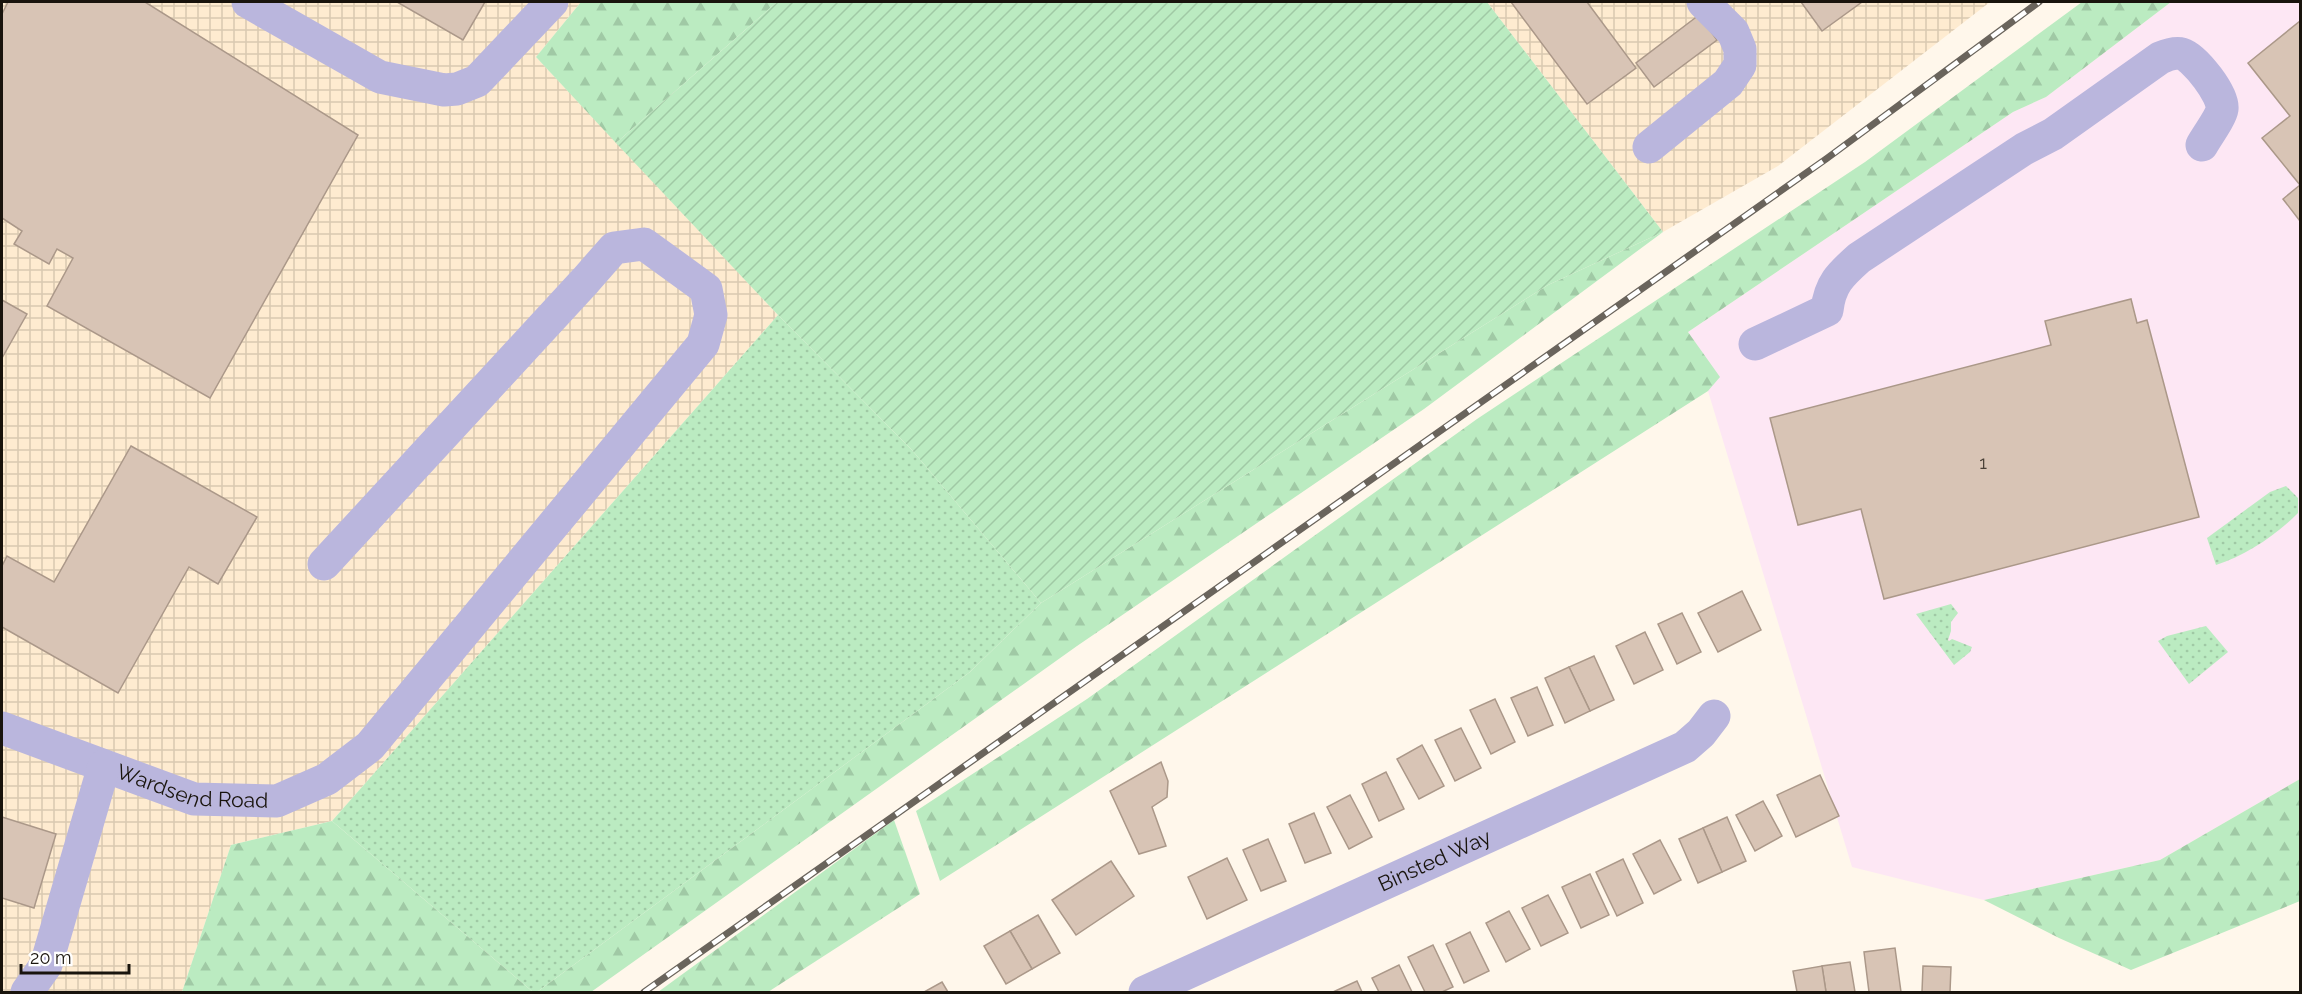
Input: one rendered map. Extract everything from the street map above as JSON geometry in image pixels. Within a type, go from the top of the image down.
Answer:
[{"type":"street","points":[[248,2],[380,77],[444,90],[457,89],[477,81],[552,2]]},
{"type":"street","points":[[1649,147],[1728,83],[1740,65],[1740,49],[1733,32],[1703,2]]},
{"type":"street","points":[[1755,344],[1827,310],[1829,293],[1838,278],[1859,258],[2024,149],[2053,134],[2160,58],[2169,54],[2181,54],[2190,58],[2219,93],[2222,112],[2202,145]]},
{"type":"street","name":"Wardsend Road","points":[[2,728],[194,799],[277,801],[327,779],[370,746],[703,344],[711,315],[706,289],[644,244],[614,248],[324,564]]},
{"type":"street","name":"Binsted Way","points":[[1150,991],[1685,747],[1701,733],[1713,716]]},
{"type":"street","points":[[27,993],[46,965],[104,766]]},
{"type":"shaded area","points":[[2,2],[581,2],[536,57],[778,315],[332,821],[231,845],[182,992],[2,992]]},
{"type":"shaded area","points":[[1487,2],[1990,2],[1778,166],[1663,232]]},
{"type":"shaded area","points":[[2171,2],[2300,2],[2300,779],[2160,860],[1984,900],[1852,867],[1708,391],[1719,377],[1688,332],[2013,112],[2046,97]]},
{"type":"green space","points":[[581,2],[777,2],[616,143],[536,57]]},
{"type":"green space","points":[[777,2],[1487,2],[1663,232],[1548,285],[1041,603],[912,450],[778,315],[616,143]]},
{"type":"green space","points":[[2082,2],[2171,2],[2046,97],[2013,112],[1688,332],[1720,377],[1708,391],[940,881],[916,811],[1087,699],[1477,419],[1865,162]]},
{"type":"green space","points":[[1663,232],[1424,409],[1077,646],[591,992],[537,992],[970,672],[1041,603],[1548,285]]},
{"type":"green space","points":[[778,315],[912,450],[1041,603],[970,672],[537,992],[533,992],[332,821]]},
{"type":"green space","points":[[2286,486],[2298,498],[2298,513],[2260,544],[2216,565],[2207,538],[2270,492]]},
{"type":"green space","points":[[1951,604],[1958,613],[1951,622],[1948,640],[1952,639],[1972,647],[1970,652],[1954,665],[1916,614]]},
{"type":"green space","points":[[2206,626],[2228,652],[2189,684],[2158,641],[2167,636]]},
{"type":"green space","points":[[2300,779],[2300,901],[2131,970],[2059,938],[1984,900],[2160,860]]},
{"type":"green space","points":[[894,820],[920,894],[768,992],[658,992]]},
{"type":"green space","points":[[332,821],[533,992],[182,992],[231,845]]},
{"type":"building","points":[[8,2],[145,2],[358,135],[210,398],[47,306],[73,258],[57,249],[49,264],[14,244],[22,231],[2,218],[2,14]]},
{"type":"building","points":[[397,2],[485,2],[463,40]]},
{"type":"building","points":[[1511,2],[1587,2],[1636,68],[1587,104]]},
{"type":"building","points":[[1801,2],[1862,2],[1822,31]]},
{"type":"building","points":[[1699,15],[1717,40],[1654,87],[1636,63]]},
{"type":"building","points":[[2300,21],[2300,185],[2262,138],[2290,116],[2248,63]]},
{"type":"building","points":[[2300,185],[2300,221],[2283,199]]},
{"type":"building","points":[[2131,299],[2137,323],[2147,320],[2199,517],[1884,599],[1861,509],[1798,525],[1770,418],[2051,345],[2045,321]]},
{"type":"building","points":[[2,300],[27,314],[2,358]]},
{"type":"building","points":[[131,446],[257,517],[218,584],[189,567],[118,693],[2,627],[2,566],[7,556],[54,582]]},
{"type":"building","points":[[1742,591],[1761,630],[1718,652],[1698,613]]},
{"type":"building","points":[[1682,613],[1701,652],[1677,664],[1658,624]]},
{"type":"building","points":[[1645,632],[1663,670],[1634,684],[1616,646]]},
{"type":"building","points":[[1594,656],[1614,700],[1590,711],[1569,667]]},
{"type":"building","points":[[1569,667],[1590,711],[1565,723],[1545,678]]},
{"type":"building","points":[[1537,687],[1553,725],[1528,736],[1511,698]]},
{"type":"building","points":[[1495,699],[1515,742],[1491,754],[1470,710]]},
{"type":"building","points":[[1461,728],[1481,768],[1455,781],[1435,740]]},
{"type":"building","points":[[1422,745],[1444,786],[1419,799],[1397,759]]},
{"type":"building","points":[[1161,762],[1168,781],[1167,797],[1152,807],[1166,846],[1139,854],[1110,791]]},
{"type":"building","points":[[1386,772],[1404,809],[1379,821],[1362,784]]},
{"type":"building","points":[[1820,775],[1839,816],[1796,837],[1777,795]]},
{"type":"building","points":[[1350,795],[1372,837],[1349,849],[1327,807]]},
{"type":"building","points":[[1763,801],[1782,836],[1755,851],[1736,815]]},
{"type":"building","points":[[1314,813],[1331,853],[1305,863],[1289,824]]},
{"type":"building","points":[[2,817],[56,834],[34,908],[2,898]]},
{"type":"building","points":[[1727,817],[1746,861],[1722,872],[1703,828]]},
{"type":"building","points":[[1703,828],[1722,872],[1698,883],[1679,839]]},
{"type":"building","points":[[1268,839],[1286,881],[1261,891],[1243,850]]},
{"type":"building","points":[[1660,840],[1681,880],[1654,894],[1633,854]]},
{"type":"building","points":[[1227,858],[1247,900],[1207,919],[1188,877]]},
{"type":"building","points":[[1623,859],[1643,903],[1617,916],[1596,872]]},
{"type":"building","points":[[1111,861],[1134,896],[1076,935],[1052,900]]},
{"type":"building","points":[[1590,874],[1609,915],[1581,928],[1562,887]]},
{"type":"building","points":[[1548,895],[1568,933],[1541,946],[1522,908]]},
{"type":"building","points":[[1509,911],[1530,949],[1506,962],[1486,923]]},
{"type":"building","points":[[1038,915],[1060,953],[1032,969],[1010,931]]},
{"type":"building","points":[[1010,931],[1032,969],[1006,984],[984,946]]},
{"type":"building","points":[[1470,932],[1489,971],[1464,983],[1446,944]]},
{"type":"building","points":[[1433,945],[1453,987],[1442,992],[1425,992],[1408,957]]},
{"type":"building","points":[[1895,948],[1901,992],[1869,992],[1864,952]]},
{"type":"building","points":[[1850,962],[1855,992],[1826,992],[1822,966]]},
{"type":"building","points":[[1399,965],[1412,992],[1379,992],[1372,978]]},
{"type":"building","points":[[1822,966],[1826,992],[1797,992],[1793,971]]},
{"type":"building","points":[[1923,966],[1951,967],[1950,992],[1922,992]]},
{"type":"building","points":[[1357,981],[1362,992],[1333,992]]},
{"type":"building","points":[[942,982],[948,992],[924,992]]},
{"type":"railway","points":[[644,992],[1826,159],[2039,2]]}]
